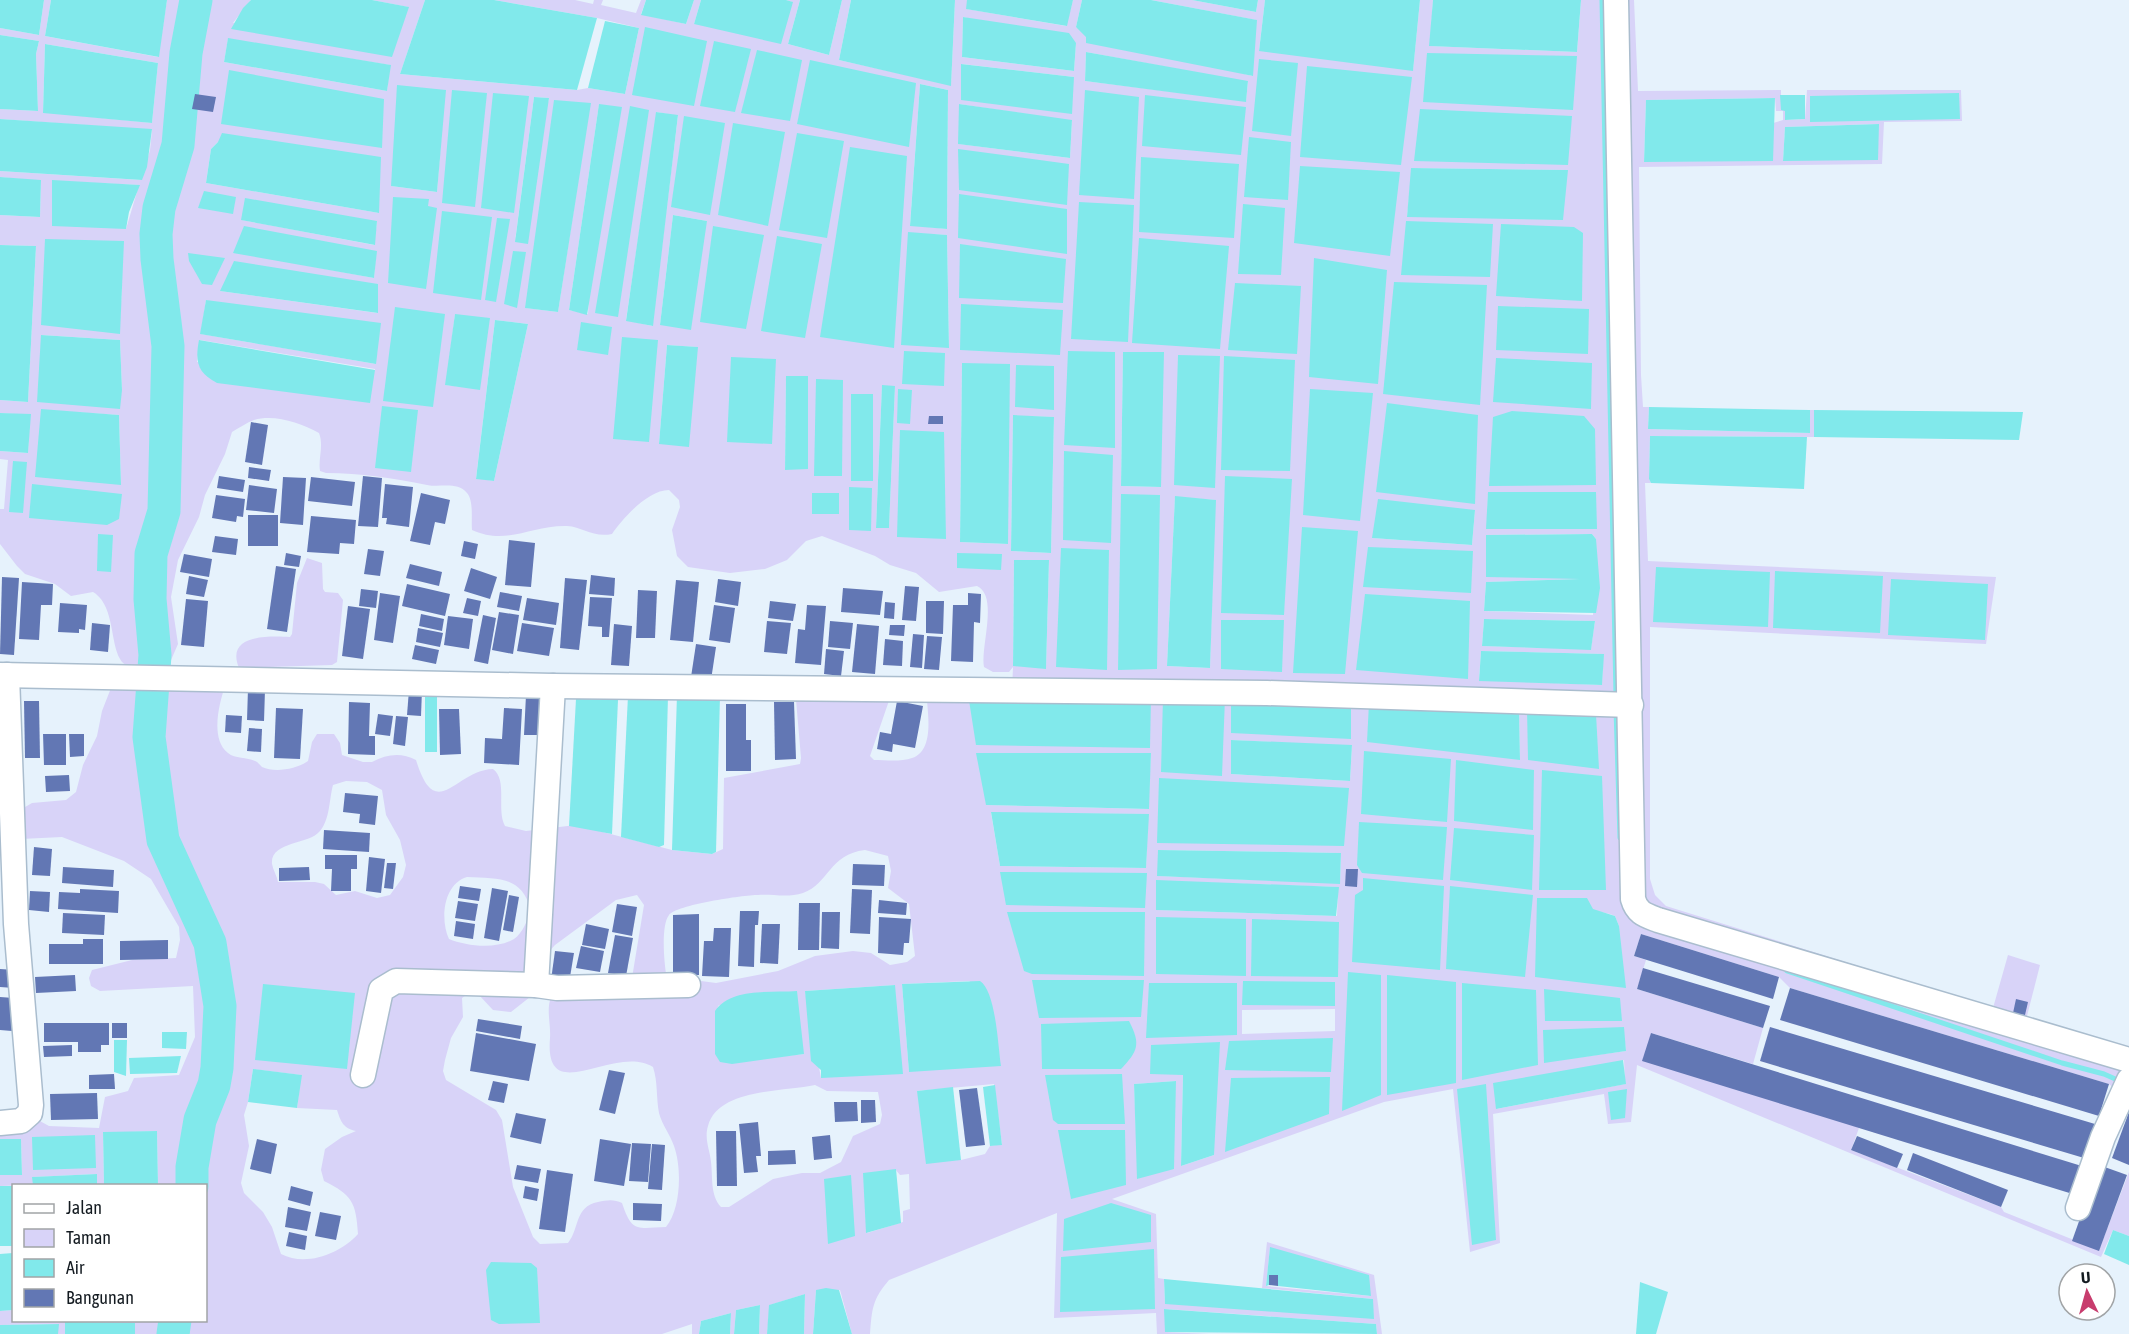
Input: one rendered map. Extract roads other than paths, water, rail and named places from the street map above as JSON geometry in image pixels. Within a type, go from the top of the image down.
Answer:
[{"type":"street","points":[[1616,0],[1620,704],[1633,899],[1640,913],[2129,1060]]},
{"type":"street","points":[[0,1123],[21,1121],[30,1113],[31,1105],[16,924],[4,675],[553,686],[1267,693],[1620,704]]},
{"type":"street","points":[[536,984],[553,686]]},
{"type":"street","points":[[363,1075],[379,997],[387,984],[396,981],[536,984],[557,988],[688,985]]},
{"type":"street","points":[[2078,1208],[2103,1137],[2126,1088]]},
{"type":"water","points":[[0,0],[44,0],[39,35],[0,28]]},
{"type":"water","points":[[51,0],[167,0],[159,57],[45,36]]},
{"type":"water","points":[[251,0],[372,0],[409,7],[392,57],[231,29],[243,8]]},
{"type":"water","points":[[425,0],[494,0],[597,18],[577,90],[400,74]]},
{"type":"water","points":[[646,0],[694,0],[686,24],[641,15]]},
{"type":"water","points":[[701,0],[786,0],[793,2],[781,44],[694,24]]},
{"type":"water","points":[[800,0],[842,0],[829,55],[788,44]]},
{"type":"water","points":[[851,0],[955,0],[951,86],[839,60]]},
{"type":"water","points":[[967,0],[1073,0],[1067,26],[966,9]]},
{"type":"water","points":[[1082,0],[1151,0],[1257,20],[1253,76],[1086,43],[1086,37],[1076,27]]},
{"type":"water","points":[[1192,0],[1258,0],[1256,12]]},
{"type":"water","points":[[1265,0],[1420,0],[1413,71],[1259,51]]},
{"type":"water","points":[[1433,0],[1581,0],[1577,52],[1429,46]]},
{"type":"water","points":[[963,17],[1069,33],[1076,43],[1074,71],[962,57]]},
{"type":"water","points":[[605,21],[639,28],[625,94],[588,88]]},
{"type":"water","points":[[645,27],[707,41],[694,106],[632,95]]},
{"type":"water","points":[[0,35],[39,41],[36,54],[38,111],[0,109]]},
{"type":"water","points":[[228,38],[391,65],[387,91],[224,62]]},
{"type":"water","points":[[714,41],[751,49],[735,112],[700,106]]},
{"type":"water","points":[[45,44],[158,63],[152,123],[43,113]]},
{"type":"water","points":[[757,50],[802,60],[790,121],[741,113]]},
{"type":"water","points":[[1086,52],[1248,81],[1246,102],[1085,81]]},
{"type":"water","points":[[1427,53],[1577,56],[1573,110],[1423,102]]},
{"type":"water","points":[[1259,59],[1298,63],[1291,136],[1252,131]]},
{"type":"water","points":[[810,60],[916,83],[909,147],[797,124]]},
{"type":"water","points":[[961,64],[1074,77],[1072,114],[961,100]]},
{"type":"water","points":[[1307,66],[1412,77],[1401,165],[1300,157]]},
{"type":"water","points":[[229,70],[384,99],[382,148],[221,124]]},
{"type":"water","points":[[920,84],[948,90],[947,229],[910,226]]},
{"type":"water","points":[[397,85],[446,90],[437,192],[391,186]]},
{"type":"water","points":[[452,90],[487,93],[475,207],[442,203]]},
{"type":"water","points":[[1085,90],[1139,97],[1134,199],[1079,195]]},
{"type":"water","points":[[493,93],[529,96],[514,213],[481,208]]},
{"type":"water","points":[[1959,93],[1960,119],[1810,122],[1810,96]]},
{"type":"water","points":[[1145,95],[1246,107],[1241,155],[1142,146]]},
{"type":"water","points":[[1780,95],[1805,95],[1805,119],[1785,120],[1785,111],[1781,110]]},
{"type":"water","points":[[534,97],[549,98],[528,244],[515,242]]},
{"type":"water","points":[[1775,98],[1773,161],[1644,162],[1646,100]]},
{"type":"water","points":[[554,100],[591,103],[558,312],[525,308]]},
{"type":"water","points":[[599,104],[622,107],[587,315],[569,310]]},
{"type":"water","points":[[959,104],[1072,120],[1070,158],[958,144]]},
{"type":"water","points":[[630,106],[649,110],[618,317],[595,313]]},
{"type":"water","points":[[1420,109],[1572,116],[1568,165],[1414,161]]},
{"type":"water","points":[[656,112],[678,115],[653,326],[626,321]]},
{"type":"water","points":[[684,116],[725,123],[710,215],[671,207]]},
{"type":"water","points":[[0,119],[152,129],[147,167],[142,180],[0,171]]},
{"type":"water","points":[[733,123],[785,132],[768,226],[718,215]]},
{"type":"water","points":[[1879,124],[1878,160],[1783,161],[1785,127]]},
{"type":"water","points":[[222,133],[381,157],[379,213],[206,183],[211,149],[218,142]]},
{"type":"water","points":[[797,133],[844,141],[827,238],[779,230]]},
{"type":"water","points":[[1249,137],[1291,142],[1288,200],[1244,197]]},
{"type":"water","points":[[850,147],[907,156],[894,348],[820,337]]},
{"type":"water","points":[[958,149],[1069,164],[1067,205],[959,190]]},
{"type":"water","points":[[1141,157],[1239,164],[1234,238],[1139,232]]},
{"type":"water","points":[[1300,166],[1400,172],[1390,256],[1294,243]]},
{"type":"water","points":[[1411,168],[1568,170],[1563,220],[1407,217]]},
{"type":"water","points":[[0,177],[41,180],[40,217],[0,215]]},
{"type":"water","points":[[52,180],[140,185],[129,212],[126,229],[52,226]]},
{"type":"water","points":[[204,191],[236,197],[233,214],[198,208]]},
{"type":"water","points":[[959,194],[1067,209],[1067,254],[958,238]]},
{"type":"water","points":[[393,197],[429,199],[428,206],[437,208],[426,289],[388,283]]},
{"type":"water","points":[[245,198],[377,221],[375,245],[241,220]]},
{"type":"water","points":[[1079,202],[1134,205],[1128,342],[1071,339]]},
{"type":"water","points":[[1243,204],[1285,208],[1281,275],[1238,274]]},
{"type":"water","points":[[442,211],[492,217],[481,300],[433,293]]},
{"type":"water","points":[[673,215],[707,221],[691,330],[660,325]]},
{"type":"water","points":[[497,218],[510,219],[496,302],[485,300]]},
{"type":"water","points":[[1406,221],[1493,224],[1490,277],[1401,275]]},
{"type":"water","points":[[1501,224],[1574,227],[1583,233],[1582,301],[1496,296]]},
{"type":"water","points":[[244,226],[377,251],[374,278],[233,253]]},
{"type":"water","points":[[713,226],[764,235],[746,329],[700,322]]},
{"type":"water","points":[[908,232],[947,235],[949,348],[901,345]]},
{"type":"water","points":[[777,236],[822,244],[805,338],[761,331]]},
{"type":"water","points":[[1139,238],[1229,246],[1220,349],[1132,343]]},
{"type":"water","points":[[45,239],[124,241],[120,334],[41,325]]},
{"type":"water","points":[[960,244],[1066,259],[1063,303],[959,298]]},
{"type":"water","points":[[0,245],[36,246],[28,402],[0,400]]},
{"type":"water","points":[[513,251],[526,252],[517,308],[504,304]]},
{"type":"water","points":[[188,253],[225,258],[212,285],[202,284],[189,261]]},
{"type":"water","points":[[1314,258],[1387,270],[1378,384],[1309,377]]},
{"type":"water","points":[[234,261],[378,284],[378,313],[220,291]]},
{"type":"water","points":[[1394,282],[1487,285],[1480,405],[1383,394]]},
{"type":"water","points":[[1235,283],[1301,286],[1297,354],[1228,350]]},
{"type":"water","points":[[206,300],[381,323],[376,364],[200,334]]},
{"type":"water","points":[[961,304],[1063,310],[1060,355],[960,350]]},
{"type":"water","points":[[1498,306],[1589,309],[1588,354],[1496,350]]},
{"type":"water","points":[[395,307],[445,314],[433,407],[383,401]]},
{"type":"water","points":[[455,314],[490,318],[480,390],[445,385]]},
{"type":"water","points":[[495,320],[528,324],[494,481],[476,479]]},
{"type":"water","points":[[581,322],[612,327],[608,355],[577,350]]},
{"type":"water","points":[[41,335],[120,340],[122,390],[120,409],[37,402]]},
{"type":"water","points":[[622,337],[658,340],[649,442],[613,439]]},
{"type":"water","points":[[199,340],[375,370],[370,403],[217,383],[201,371],[197,354]]},
{"type":"water","points":[[667,345],[698,347],[689,447],[659,444]]},
{"type":"water","points":[[904,351],[945,353],[944,386],[902,384]]},
{"type":"water","points":[[1068,351],[1115,352],[1115,448],[1064,445]]},
{"type":"water","points":[[1123,352],[1164,352],[1161,487],[1121,486]]},
{"type":"water","points":[[1178,355],[1220,356],[1215,488],[1174,485]]},
{"type":"water","points":[[1224,356],[1295,360],[1290,471],[1221,470]]},
{"type":"water","points":[[731,357],[776,359],[772,444],[727,442]]},
{"type":"water","points":[[1496,358],[1592,363],[1591,409],[1493,402]]},
{"type":"water","points":[[962,363],[1010,364],[1008,544],[960,542]]},
{"type":"water","points":[[1016,365],[1054,366],[1054,410],[1015,407]]},
{"type":"water","points":[[786,376],[808,376],[808,469],[785,470]]},
{"type":"water","points":[[816,379],[843,380],[842,476],[814,476]]},
{"type":"water","points":[[882,385],[895,386],[889,528],[876,528]]},
{"type":"water","points":[[898,389],[912,390],[910,424],[897,423]]},
{"type":"water","points":[[1310,389],[1373,393],[1360,521],[1303,515]]},
{"type":"water","points":[[851,394],[873,394],[873,481],[851,481]]},
{"type":"water","points":[[1387,403],[1478,415],[1475,504],[1376,492]]},
{"type":"water","points":[[382,406],[418,410],[411,472],[375,468]]},
{"type":"water","points":[[1649,407],[1810,410],[1810,433],[1648,429]]},
{"type":"water","points":[[41,409],[119,415],[121,485],[35,477]]},
{"type":"water","points":[[1814,410],[2023,412],[2019,440],[1814,437]]},
{"type":"water","points":[[1512,411],[1584,416],[1595,429],[1596,485],[1489,486],[1493,417]]},
{"type":"water","points":[[0,413],[31,414],[28,453],[0,451]]},
{"type":"water","points":[[1013,415],[1054,417],[1051,553],[1011,551]]},
{"type":"water","points":[[900,430],[944,432],[946,539],[897,537]]},
{"type":"water","points":[[1650,436],[1807,437],[1804,489],[1651,483],[1649,479]]},
{"type":"water","points":[[1064,451],[1113,455],[1111,543],[1063,540]]},
{"type":"water","points":[[13,461],[27,462],[23,513],[9,512]]},
{"type":"water","points":[[1225,476],[1292,479],[1284,615],[1221,613]]},
{"type":"water","points":[[32,484],[122,494],[119,519],[107,525],[29,518]]},
{"type":"water","points":[[849,487],[872,488],[871,531],[849,530]]},
{"type":"water","points":[[1488,492],[1596,492],[1597,529],[1486,529]]},
{"type":"water","points":[[812,493],[839,493],[839,514],[812,514]]},
{"type":"water","points":[[1121,494],[1160,495],[1157,669],[1118,670]]},
{"type":"water","points":[[1175,496],[1216,500],[1210,668],[1167,666]]},
{"type":"water","points":[[1378,499],[1475,510],[1472,545],[1372,538]]},
{"type":"water","points":[[1302,527],[1358,531],[1345,674],[1293,673]]},
{"type":"water","points":[[98,534],[113,535],[111,572],[97,571]]},
{"type":"water","points":[[1592,534],[1596,539],[1600,588],[1596,613],[1484,611],[1486,582],[1580,579],[1486,577],[1486,535]]},
{"type":"water","points":[[1368,547],[1473,551],[1471,593],[1363,587]]},
{"type":"water","points":[[1061,548],[1109,550],[1107,670],[1056,667]]},
{"type":"water","points":[[957,553],[1002,554],[1001,570],[957,568]]},
{"type":"water","points":[[1014,560],[1049,560],[1046,669],[1013,666]]},
{"type":"water","points":[[1656,567],[1770,572],[1768,627],[1653,622]]},
{"type":"water","points":[[1775,571],[1883,576],[1880,633],[1773,628]]},
{"type":"water","points":[[1891,579],[1988,584],[1985,640],[1888,635]]},
{"type":"water","points":[[1365,594],[1470,601],[1468,679],[1356,670]]},
{"type":"water","points":[[1484,619],[1595,621],[1591,650],[1482,646]]},
{"type":"water","points":[[1221,620],[1284,620],[1282,672],[1221,669]]},
{"type":"water","points":[[1481,651],[1604,654],[1602,685],[1479,681]]},
{"type":"water","points":[[425,690],[437,690],[437,752],[425,752]]},
{"type":"water","points":[[968,694],[1151,696],[1150,748],[976,745]]},
{"type":"water","points":[[677,695],[720,696],[716,852],[712,854],[672,850]]},
{"type":"water","points":[[628,696],[668,696],[664,845],[659,847],[621,837]]},
{"type":"water","points":[[1163,698],[1225,698],[1222,776],[1161,772]]},
{"type":"water","points":[[1231,698],[1351,701],[1351,739],[1231,733]]},
{"type":"water","points":[[576,699],[618,700],[612,834],[569,826]]},
{"type":"water","points":[[1369,703],[1519,710],[1520,760],[1367,742]]},
{"type":"water","points":[[1527,708],[1596,714],[1599,769],[1528,760]]},
{"type":"water","points":[[1231,740],[1352,745],[1350,781],[1231,774]]},
{"type":"water","points":[[1364,751],[1451,759],[1447,822],[1361,814]]},
{"type":"water","points":[[976,753],[1151,753],[1149,809],[986,805]]},
{"type":"water","points":[[1456,760],[1534,770],[1533,830],[1454,821]]},
{"type":"water","points":[[1542,770],[1602,776],[1606,890],[1539,890]]},
{"type":"water","points":[[1159,778],[1349,788],[1344,846],[1157,843]]},
{"type":"water","points":[[991,812],[1149,814],[1146,868],[1000,866]]},
{"type":"water","points":[[1359,822],[1447,827],[1443,880],[1362,873],[1357,865]]},
{"type":"water","points":[[1454,828],[1534,835],[1532,890],[1450,880]]},
{"type":"water","points":[[1158,850],[1341,853],[1340,884],[1157,876]]},
{"type":"water","points":[[1000,872],[1147,873],[1145,908],[1006,905]]},
{"type":"water","points":[[1363,878],[1444,886],[1440,970],[1352,962],[1355,895],[1363,890]]},
{"type":"water","points":[[1156,880],[1339,887],[1336,916],[1156,910]]},
{"type":"water","points":[[1450,886],[1533,895],[1525,977],[1446,969]]},
{"type":"water","points":[[1537,898],[1587,898],[1593,909],[1615,916],[1619,926],[1626,988],[1535,977]]},
{"type":"water","points":[[1007,912],[1145,912],[1144,976],[1032,974],[1024,971]]},
{"type":"water","points":[[1156,917],[1246,919],[1246,976],[1156,974]]},
{"type":"water","points":[[1252,919],[1339,922],[1338,977],[1251,976]]},
{"type":"water","points":[[1348,972],[1381,975],[1381,1095],[1342,1111]]},
{"type":"water","points":[[1387,975],[1456,982],[1456,1083],[1387,1095]]},
{"type":"water","points":[[1032,980],[1144,980],[1141,1017],[1039,1018]]},
{"type":"water","points":[[980,981],[990,996],[993,1007],[1001,1066],[909,1072],[902,984]]},
{"type":"water","points":[[1243,981],[1335,982],[1335,1006],[1242,1005]]},
{"type":"water","points":[[1149,983],[1237,983],[1237,1035],[1146,1038]]},
{"type":"water","points":[[1462,983],[1536,990],[1538,1065],[1462,1080]]},
{"type":"water","points":[[263,984],[355,993],[347,1069],[255,1060]]},
{"type":"water","points":[[895,985],[903,1074],[821,1078],[821,1070],[811,1061],[805,991]]},
{"type":"water","points":[[1544,989],[1620,998],[1622,1021],[1545,1021]]},
{"type":"water","points":[[797,991],[804,1054],[732,1064],[720,1062],[715,1054],[715,1011],[722,1003],[731,998],[753,993]]},
{"type":"water","points":[[1129,1021],[1135,1036],[1136,1047],[1121,1069],[1042,1069],[1041,1024]]},
{"type":"water","points":[[1624,1027],[1626,1051],[1544,1063],[1543,1030]]},
{"type":"water","points":[[162,1032],[187,1032],[186,1049],[162,1048]]},
{"type":"water","points":[[1333,1038],[1331,1072],[1225,1070],[1229,1041]]},
{"type":"water","points":[[114,1040],[127,1040],[126,1076],[114,1072]]},
{"type":"water","points":[[1220,1042],[1214,1155],[1181,1166],[1183,1075],[1150,1074],[1151,1045]]},
{"type":"water","points":[[181,1056],[177,1073],[130,1074],[129,1058]]},
{"type":"water","points":[[1623,1060],[1626,1084],[1496,1109],[1493,1083]]},
{"type":"water","points":[[253,1069],[302,1075],[297,1108],[248,1102]]},
{"type":"water","points":[[1122,1074],[1125,1124],[1058,1124],[1053,1120],[1045,1075]]},
{"type":"water","points":[[1330,1077],[1329,1114],[1225,1152],[1231,1078]]},
{"type":"water","points":[[1176,1081],[1174,1169],[1137,1179],[1134,1084]]},
{"type":"water","points":[[1486,1084],[1496,1240],[1472,1245],[1457,1089]]},
{"type":"water","points":[[995,1085],[1002,1145],[990,1146],[983,1087]]},
{"type":"water","points":[[953,1087],[961,1160],[926,1164],[917,1091]]},
{"type":"water","points":[[1627,1089],[1625,1118],[1611,1120],[1608,1092]]},
{"type":"water","points":[[1058,1130],[1125,1130],[1126,1185],[1071,1199]]},
{"type":"water","points":[[157,1131],[158,1184],[104,1184],[103,1132]]},
{"type":"water","points":[[95,1135],[96,1168],[33,1170],[32,1137]]},
{"type":"water","points":[[0,1139],[21,1139],[22,1175],[0,1175]]},
{"type":"water","points":[[896,1169],[901,1223],[866,1233],[863,1173]]},
{"type":"water","points":[[97,1174],[97,1184],[33,1184],[32,1177]]},
{"type":"water","points":[[851,1175],[855,1236],[828,1244],[824,1179]]},
{"type":"water","points":[[0,1186],[12,1186],[12,1246],[0,1246]]},
{"type":"water","points":[[1111,1203],[1151,1215],[1151,1242],[1063,1251],[1064,1219]]},
{"type":"water","points":[[2113,1230],[2129,1236],[2129,1265],[2104,1254]]},
{"type":"water","points":[[1270,1247],[1369,1275],[1371,1296],[1278,1286],[1278,1275],[1269,1275],[1269,1285],[1266,1286]]},
{"type":"water","points":[[1154,1249],[1155,1309],[1060,1312],[1061,1257]]},
{"type":"water","points":[[12,1253],[12,1310],[0,1311],[0,1254]]},
{"type":"water","points":[[491,1262],[531,1263],[537,1268],[540,1323],[499,1324],[491,1320],[486,1270]]},
{"type":"water","points":[[1164,1279],[1373,1299],[1374,1319],[1165,1304]]},
{"type":"water","points":[[1640,1282],[1668,1292],[1656,1334],[1636,1334]]},
{"type":"water","points":[[826,1288],[839,1290],[852,1334],[813,1334],[816,1290]]},
{"type":"water","points":[[805,1294],[804,1334],[767,1334],[769,1305]]},
{"type":"water","points":[[760,1305],[759,1334],[734,1334],[736,1310]]},
{"type":"water","points":[[1164,1309],[1376,1324],[1377,1334],[1165,1332]]},
{"type":"water","points":[[731,1313],[730,1334],[699,1334],[701,1321]]},
{"type":"water","points":[[65,1322],[135,1323],[135,1334],[65,1334]]},
{"type":"water","points":[[59,1324],[58,1334],[0,1334],[0,1325]]},
{"type":"waterway","points":[[192,1184],[192,1167],[200,1120],[214,1085],[217,1068],[220,1006],[210,943],[163,840],[149,737],[155,655],[150,599],[151,554],[164,511],[168,346],[156,234],[159,208],[178,145],[186,53],[196,0]]},
{"type":"waterway","points":[[1602,0],[1616,697]]},
{"type":"waterway","points":[[1616,709],[1620,838]]},
{"type":"waterway","points":[[1787,971],[2062,1063],[2104,1074],[2122,1082]]},
{"type":"waterway","points":[[173,1334],[175,1322]]}]
